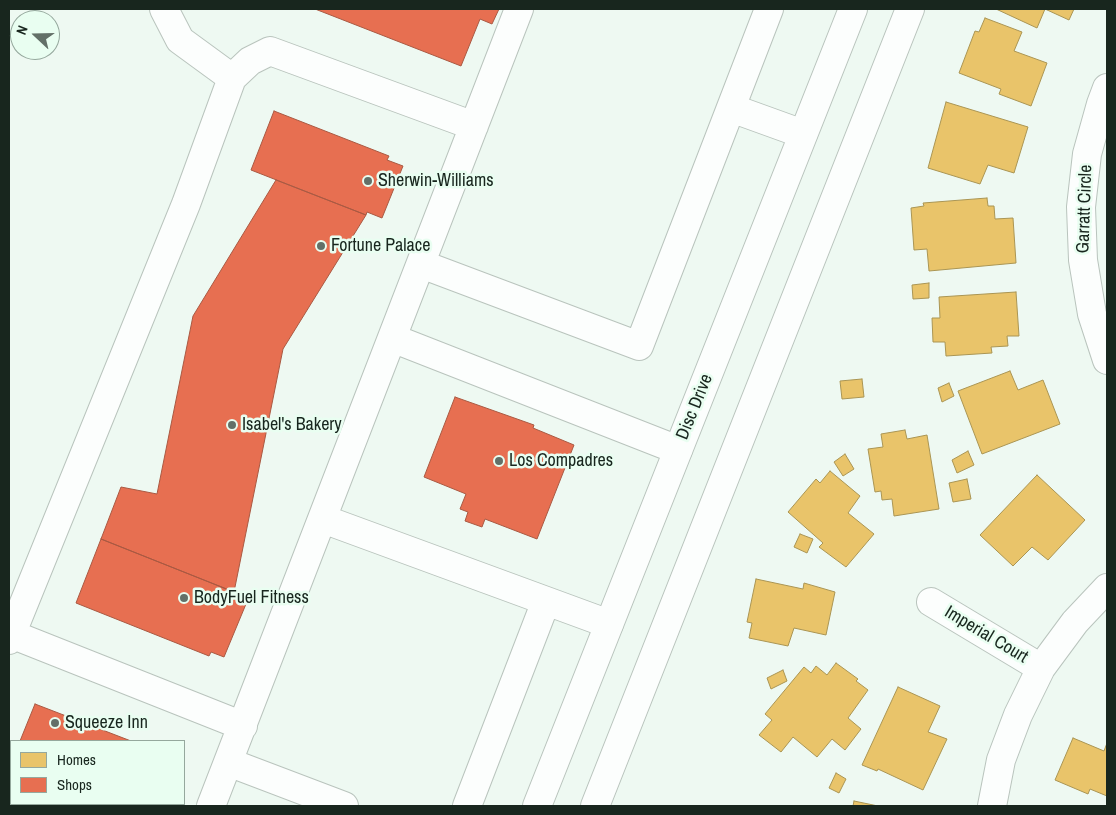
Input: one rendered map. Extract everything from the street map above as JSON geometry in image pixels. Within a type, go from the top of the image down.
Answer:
[{"type":"main road","points":[[164,9],[180,40],[232,78]]},
{"type":"main road","points":[[211,806],[519,9]]},
{"type":"main road","points":[[421,264],[639,346],[769,9]]},
{"type":"main road","name":"Disc Drive","points":[[537,806],[853,9]]},
{"type":"main road","points":[[595,806],[910,9]]},
{"type":"main road","points":[[243,726],[10,637],[186,204],[232,78],[250,61],[270,51],[474,126]]},
{"type":"main road","name":"Garratt Circle","points":[[1107,88],[1100,104],[1088,154],[1081,207],[1083,260],[1092,314],[1107,360]]},
{"type":"main road","points":[[731,108],[803,134]]},
{"type":"main road","points":[[392,338],[678,450]]},
{"type":"main road","points":[[322,519],[609,624]]},
{"type":"main road","points":[[992,806],[1002,760],[1018,715],[1041,668],[1074,622],[1107,588]]},
{"type":"main road","points":[[467,806],[546,601]]},
{"type":"main road","name":"Imperial Court","points":[[931,602],[1041,668]]},
{"type":"main road","points":[[228,762],[344,806]]},
{"type":"building: Homes","points":[[996,9],[1045,9],[1037,28]]},
{"type":"building: Homes","points":[[1045,9],[1074,9],[1069,20]]},
{"type":"building: Homes","points":[[985,18],[1022,32],[1014,51],[1047,63],[1031,106],[999,94],[1001,89],[959,73],[975,31],[979,32]]},
{"type":"building: Homes","points":[[946,102],[1028,127],[1014,173],[988,165],[980,184],[928,168]]},
{"type":"building: Homes","points":[[987,198],[988,206],[994,206],[995,219],[1013,218],[1016,263],[929,271],[927,249],[914,250],[911,208],[924,206],[923,203]]},
{"type":"building: Homes","points":[[929,283],[929,298],[913,299],[912,285]]},
{"type":"building: Homes","points":[[1016,292],[1019,336],[1007,336],[1008,346],[991,347],[992,353],[946,356],[945,342],[933,342],[932,318],[940,318],[939,297]]},
{"type":"building: Homes","points":[[1010,371],[1018,390],[1043,380],[1060,424],[982,454],[958,391]]},
{"type":"building: Homes","points":[[862,379],[864,397],[842,399],[840,381]]},
{"type":"building: Homes","points":[[949,383],[954,396],[942,402],[938,388]]},
{"type":"building: Homes","points":[[905,430],[907,439],[927,435],[939,509],[894,516],[892,499],[882,500],[881,491],[875,492],[868,449],[883,447],[881,434]]},
{"type":"building: Homes","points":[[968,451],[974,465],[957,473],[952,460]]},
{"type":"building: Homes","points":[[845,454],[854,469],[843,476],[834,462]]},
{"type":"building: Homes","points":[[830,471],[860,496],[848,513],[874,534],[846,567],[819,547],[823,543],[788,512],[816,479],[820,483]]},
{"type":"building: Homes","points":[[1037,475],[1085,520],[1048,560],[1032,547],[1013,566],[980,535]]},
{"type":"building: Homes","points":[[967,479],[971,499],[953,502],[949,483]]},
{"type":"building: Homes","points":[[800,534],[813,539],[807,553],[794,547]]},
{"type":"building: Homes","points":[[756,579],[803,589],[804,583],[835,592],[826,635],[794,628],[788,646],[749,638],[752,623],[747,622]]},
{"type":"building: Homes","points":[[836,663],[858,679],[856,681],[868,690],[848,718],[861,729],[845,750],[832,739],[817,757],[793,737],[781,752],[759,735],[772,720],[765,714],[804,667],[811,673],[816,666],[827,675]]},
{"type":"building: Homes","points":[[783,670],[787,681],[771,689],[767,678]]},
{"type":"building: Homes","points":[[898,687],[940,706],[928,732],[947,739],[923,790],[878,769],[877,771],[862,765]]},
{"type":"building: Homes","points":[[1073,738],[1104,751],[1107,743],[1107,796],[1090,789],[1088,794],[1055,780]]},
{"type":"building: Homes","points":[[836,773],[846,779],[839,793],[829,788]]},
{"type":"building: Homes","points":[[854,801],[878,806],[853,806]]},
{"type":"building: Shops","points":[[315,9],[499,9],[492,24],[480,19],[461,66]]},
{"type":"building: Shops","points":[[274,111],[389,156],[387,160],[403,166],[382,218],[367,212],[366,215],[251,170]]},
{"type":"building: Shops","points":[[276,180],[366,215],[283,349],[234,592],[101,539],[121,487],[157,494],[193,316]]},
{"type":"building: Shops","name":"Los Compadres","points":[[455,397],[534,425],[533,428],[574,445],[537,539],[485,519],[482,527],[465,521],[468,512],[460,509],[466,494],[424,477]]},
{"type":"building: Shops","points":[[101,539],[234,592],[232,598],[246,604],[224,657],[211,652],[209,656],[76,603]]},
{"type":"building: Shops","name":"Squeeze Inn","points":[[35,704],[128,740],[20,740]]},
{"type":"building: Shops","points":[[10,768],[10,805],[142,805],[9,806]]},
{"type":"place","name":"Sherwin-Williams","points":[[368,181]]},
{"type":"place","name":"Fortune Palace","points":[[321,246]]},
{"type":"place","name":"Isabel's Bakery","points":[[232,425]]},
{"type":"place","name":"Los Compadres","points":[[499,461]]},
{"type":"place","name":"BodyFuel Fitness","points":[[184,598]]},
{"type":"place","name":"Squeeze Inn","points":[[55,723]]}]
